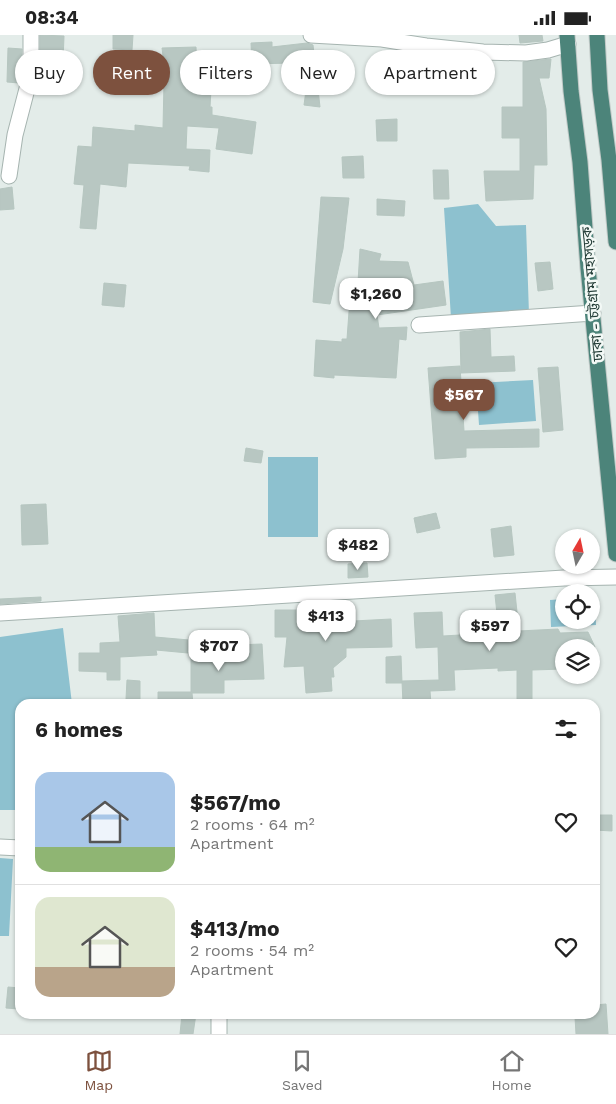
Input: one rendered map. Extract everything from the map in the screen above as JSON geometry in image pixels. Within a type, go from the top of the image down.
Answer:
[{"type":"highway","name":"ঢাকা - চট্টগ্রাম মহাসড়ক","points":[[597,35],[600,90],[609,161],[616,242]]},
{"type":"highway","name":"ঢাকা - চট্টগ্রাম মহাসড়ক","points":[[567,40],[616,554]]},
{"type":"street","points":[[9,176],[15,135],[28,85],[31,35]]},
{"type":"street","points":[[311,35],[382,39],[483,52],[526,53],[548,50],[567,40]]},
{"type":"street","points":[[419,325],[593,313]]},
{"type":"street","points":[[0,613],[564,578],[616,577]]},
{"type":"street","points":[[0,847],[15,848]]},
{"type":"street","points":[[219,1019],[219,1034]]},
{"type":"water","points":[[478,204],[496,226],[526,225],[529,314],[451,318],[444,208]]},
{"type":"water","points":[[533,380],[536,421],[479,425],[476,383]]},
{"type":"water","points":[[268,457],[318,457],[318,537],[268,537]]},
{"type":"water","points":[[550,600],[555,600],[555,627],[551,627]]},
{"type":"water","points":[[63,628],[71,699],[15,699],[15,810],[0,810],[0,637]]},
{"type":"water","points":[[0,858],[13,859],[9,936],[0,936]]},
{"type":"building","points":[[40,35],[64,36],[63,50],[40,50]]},
{"type":"building","points":[[113,35],[133,35],[132,50],[113,49]]},
{"type":"building","points":[[519,35],[542,35],[543,41],[520,43]]},
{"type":"building","points":[[272,42],[272,47],[307,43],[313,45],[314,50],[281,50],[281,63],[271,64],[271,50],[251,50],[251,43]]},
{"type":"building","points":[[196,47],[196,50],[180,50],[180,95],[211,95],[212,115],[256,122],[252,154],[216,149],[219,128],[187,126],[186,149],[210,150],[209,172],[189,170],[190,166],[128,163],[126,187],[100,184],[96,229],[80,228],[84,185],[74,184],[78,146],[92,147],[93,127],[135,131],[135,125],[163,128],[164,95],[170,95],[170,50],[162,50],[162,48]]},
{"type":"building","points":[[8,48],[22,49],[15,50],[15,83],[7,82]]},
{"type":"building","points":[[551,59],[549,78],[539,78],[546,109],[547,165],[534,165],[533,199],[486,201],[484,171],[520,171],[520,138],[502,138],[502,107],[523,107],[523,62]]},
{"type":"building","points":[[305,95],[319,95],[320,107],[304,105]]},
{"type":"building","points":[[397,119],[397,141],[377,141],[376,120]]},
{"type":"building","points":[[363,156],[364,178],[343,178],[342,157]]},
{"type":"building","points":[[433,170],[448,170],[449,199],[434,199]]},
{"type":"building","points":[[12,187],[14,209],[0,210],[0,189]]},
{"type":"building","points":[[321,197],[349,198],[343,249],[330,304],[313,302]]},
{"type":"building","points":[[377,199],[405,201],[404,216],[377,215]]},
{"type":"building","points":[[360,249],[381,254],[379,261],[408,262],[414,285],[443,281],[446,305],[377,315],[379,328],[407,327],[406,340],[399,339],[396,378],[334,375],[334,378],[314,376],[316,340],[342,342],[342,339],[347,339],[350,298],[357,299]]},
{"type":"building","points":[[550,262],[553,289],[538,291],[535,263]]},
{"type":"building","points":[[104,283],[126,285],[124,307],[102,305]]},
{"type":"building","points":[[490,329],[491,357],[514,356],[515,371],[461,373],[460,332]]},
{"type":"building","points":[[460,366],[464,431],[539,429],[539,447],[466,448],[466,457],[435,459],[428,368]]},
{"type":"building","points":[[558,367],[563,430],[543,432],[538,368]]},
{"type":"building","points":[[246,448],[263,451],[261,463],[244,461]]},
{"type":"building","points":[[46,504],[48,544],[22,545],[21,505]]},
{"type":"building","points":[[436,513],[440,528],[417,533],[414,518]]},
{"type":"building","points":[[511,526],[514,555],[494,557],[491,529]]},
{"type":"building","points":[[367,563],[368,577],[348,578],[348,564]]},
{"type":"building","points":[[515,593],[519,631],[558,629],[560,633],[588,632],[591,639],[555,639],[555,669],[532,670],[532,699],[517,699],[517,670],[498,671],[498,668],[454,670],[455,690],[430,691],[431,699],[403,699],[402,681],[439,680],[438,647],[416,648],[414,613],[442,612],[443,636],[499,632],[495,595]]},
{"type":"building","points":[[41,597],[41,601],[0,604],[0,599]]},
{"type":"building","points":[[275,610],[335,610],[335,622],[391,619],[392,647],[346,648],[346,657],[333,668],[334,677],[331,677],[332,691],[306,693],[304,666],[284,667],[287,637],[275,637]]},
{"type":"building","points":[[154,613],[155,637],[189,640],[188,653],[156,650],[157,655],[120,657],[120,680],[107,680],[107,672],[79,671],[79,653],[100,653],[100,643],[120,642],[118,616]]},
{"type":"building","points":[[262,644],[264,679],[224,680],[224,693],[192,693],[193,699],[158,699],[158,692],[191,692],[191,652],[235,651],[235,645]]},
{"type":"building","points":[[401,656],[402,683],[386,683],[386,657]]},
{"type":"building","points":[[127,680],[140,681],[140,699],[126,699]]},
{"type":"building","points":[[600,815],[612,815],[612,831],[600,830]]},
{"type":"building","points":[[8,987],[15,988],[15,1009],[6,1008]]},
{"type":"building","points":[[606,1004],[608,1034],[576,1034],[575,1019],[600,1019],[600,1005]]},
{"type":"building","points":[[182,1019],[195,1019],[193,1034],[180,1034]]}]
